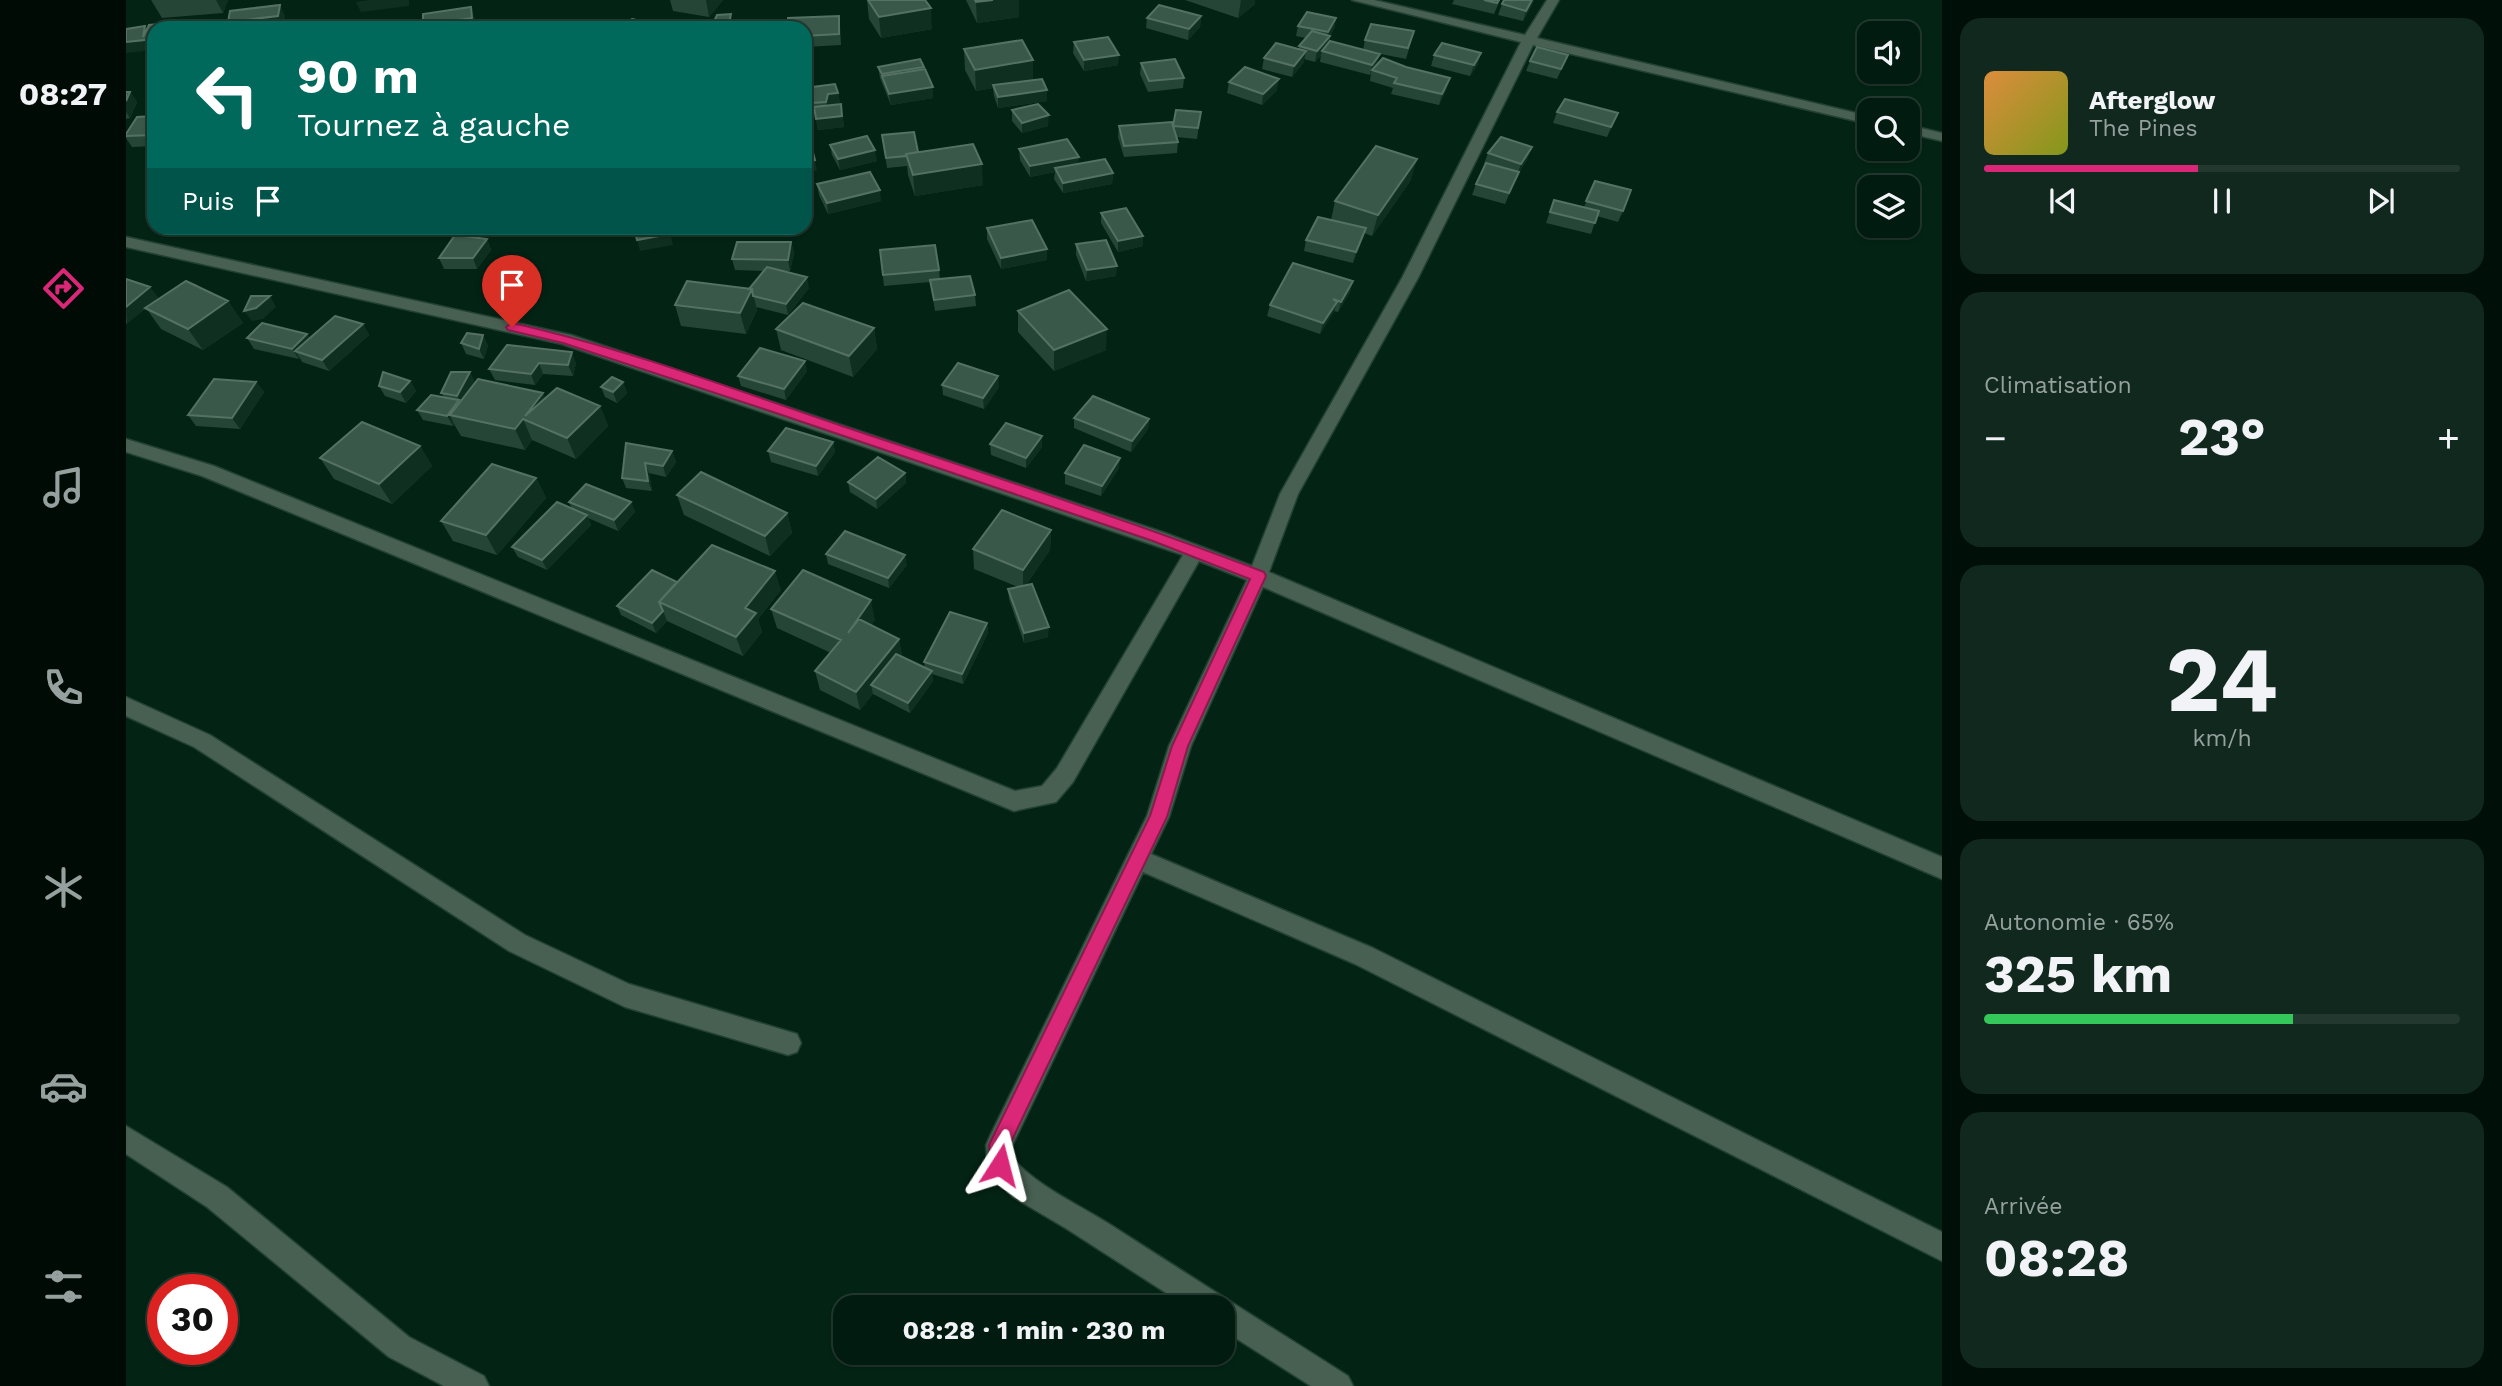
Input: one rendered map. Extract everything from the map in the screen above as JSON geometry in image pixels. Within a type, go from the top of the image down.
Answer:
[{"type":"street","points":[[1358,0],[1857,117]]},
{"type":"street","points":[[1194,1295],[1077,1219],[1022,1188],[1000,1165],[999,1145],[1158,817],[1180,746],[1258,576],[1289,494],[1410,278],[1529,40],[1553,0]]},
{"type":"street","points":[[1920,132],[1942,137]]},
{"type":"street","points":[[126,242],[565,339],[1158,538],[1258,576],[1942,869]]},
{"type":"street","points":[[126,445],[208,471],[1014,802],[1048,795],[1065,775],[1194,553]]},
{"type":"street","points":[[126,706],[202,741],[517,943],[625,995],[788,1043]]},
{"type":"street","points":[[1137,859],[1364,956],[1942,1247]]},
{"type":"street","points":[[126,1139],[217,1197],[399,1347],[474,1386]]},
{"type":"street","points":[[1235,1322],[1338,1386]]},
{"type":"building","points":[[868,0],[925,0],[931,8],[879,17]]},
{"type":"building","points":[[1504,0],[1532,0],[1526,11],[1502,4]]},
{"type":"building","points":[[280,5],[278,16],[236,21],[228,21],[230,11]]},
{"type":"building","points":[[1159,5],[1201,16],[1189,29],[1147,18]]},
{"type":"building","points":[[471,7],[472,18],[423,21],[423,14]]},
{"type":"building","points":[[1307,12],[1336,18],[1328,32],[1298,26]]},
{"type":"building","points":[[731,14],[730,21],[714,21],[717,15]]},
{"type":"building","points":[[839,16],[839,34],[812,36],[812,21],[788,21],[788,18]]},
{"type":"building","points":[[1371,24],[1414,31],[1408,48],[1365,40]]},
{"type":"building","points":[[145,26],[143,37],[147,29],[147,40],[126,42],[126,29]]},
{"type":"building","points":[[1312,31],[1330,36],[1317,51],[1299,46]]},
{"type":"building","points":[[1108,37],[1119,55],[1084,60],[1074,42]]},
{"type":"building","points":[[1022,40],[1033,60],[975,70],[964,49]]},
{"type":"building","points":[[1330,41],[1380,54],[1372,65],[1322,51]]},
{"type":"building","points":[[1276,43],[1306,51],[1294,66],[1264,58]]},
{"type":"building","points":[[1442,43],[1481,53],[1474,65],[1434,55]]},
{"type":"building","points":[[1537,47],[1568,55],[1561,69],[1530,61]]},
{"type":"building","points":[[1383,58],[1450,78],[1442,94],[1394,83],[1397,78],[1372,70]]},
{"type":"building","points":[[920,59],[924,67],[882,74],[878,67]]},
{"type":"building","points":[[1175,59],[1184,78],[1149,81],[1141,63]]},
{"type":"building","points":[[1245,67],[1279,79],[1263,94],[1229,82]]},
{"type":"building","points":[[925,69],[933,87],[889,94],[882,76]]},
{"type":"building","points":[[1042,79],[1047,90],[998,97],[993,85]]},
{"type":"building","points":[[835,84],[838,93],[828,94],[826,102],[813,103],[812,87]]},
{"type":"building","points":[[1565,99],[1618,113],[1611,127],[1557,112]]},
{"type":"building","points":[[841,104],[842,116],[816,119],[814,107]]},
{"type":"building","points":[[1038,104],[1049,115],[1022,123],[1012,110]]},
{"type":"building","points":[[1176,110],[1201,112],[1198,128],[1173,126]]},
{"type":"building","points":[[147,116],[147,135],[126,136],[126,134],[137,117]]},
{"type":"building","points":[[1172,122],[1178,142],[1124,146],[1119,126]]},
{"type":"building","points":[[914,132],[918,152],[886,158],[882,135]]},
{"type":"building","points":[[867,136],[875,150],[838,159],[830,145]]},
{"type":"building","points":[[1501,137],[1532,147],[1521,164],[1488,153]]},
{"type":"building","points":[[1067,139],[1079,157],[1030,166],[1019,149]]},
{"type":"building","points":[[973,144],[982,164],[913,175],[906,154]]},
{"type":"building","points":[[1376,146],[1417,159],[1378,215],[1335,201]]},
{"type":"building","points":[[1105,159],[1113,173],[1063,183],[1055,168]]},
{"type":"building","points":[[1486,163],[1519,172],[1509,193],[1476,184]]},
{"type":"building","points":[[870,172],[880,190],[827,203],[817,184]]},
{"type":"building","points":[[1595,181],[1631,190],[1623,211],[1586,201]]},
{"type":"building","points":[[1554,200],[1599,211],[1595,223],[1550,212]]},
{"type":"building","points":[[1126,208],[1143,236],[1118,241],[1101,213]]},
{"type":"building","points":[[1318,217],[1366,228],[1356,252],[1306,240]]},
{"type":"building","points":[[1032,220],[1047,249],[1001,258],[987,228]]},
{"type":"building","points":[[455,235],[487,239],[473,258],[439,258]]},
{"type":"building","points":[[636,235],[664,235],[637,240]]},
{"type":"building","points":[[1106,240],[1117,266],[1087,270],[1076,244]]},
{"type":"building","points":[[737,242],[791,242],[788,260],[732,259]]},
{"type":"building","points":[[935,245],[939,270],[883,275],[880,250]]},
{"type":"building","points":[[1293,263],[1353,281],[1341,302],[1333,299],[1337,302],[1323,323],[1270,305]]},
{"type":"building","points":[[767,267],[807,277],[786,304],[753,296],[752,289],[749,289]]},
{"type":"building","points":[[970,276],[975,295],[934,300],[930,280]]},
{"type":"building","points":[[126,279],[150,287],[126,307]]},
{"type":"building","points":[[186,281],[228,301],[188,329],[145,308]]},
{"type":"building","points":[[687,281],[752,289],[740,313],[675,305]]},
{"type":"building","points":[[1069,290],[1107,329],[1054,350],[1018,311]]},
{"type":"building","points":[[251,296],[270,296],[256,308],[244,311]]},
{"type":"building","points":[[803,303],[874,328],[849,356],[776,329]]},
{"type":"building","points":[[335,316],[363,324],[322,360],[295,351]]},
{"type":"building","points":[[262,323],[307,334],[292,349],[247,338]]},
{"type":"building","points":[[467,333],[483,335],[479,349],[461,343]]},
{"type":"building","points":[[507,345],[572,352],[568,365],[539,363],[531,374],[489,369]]},
{"type":"building","points":[[760,348],[805,361],[784,389],[738,376]]},
{"type":"building","points":[[958,363],[998,376],[983,398],[942,385]]},
{"type":"building","points":[[383,372],[410,381],[400,392],[379,386]]},
{"type":"building","points":[[451,372],[470,372],[457,396],[441,393]]},
{"type":"building","points":[[612,377],[623,382],[613,392],[601,387]]},
{"type":"building","points":[[214,379],[256,382],[232,418],[188,415]]},
{"type":"building","points":[[478,379],[543,393],[525,416],[557,388],[600,406],[567,438],[523,419],[515,429],[450,415]]},
{"type":"building","points":[[431,395],[459,400],[447,416],[417,410]]},
{"type":"building","points":[[1093,396],[1149,419],[1132,441],[1074,418]]},
{"type":"building","points":[[362,422],[420,446],[379,484],[320,458]]},
{"type":"building","points":[[1006,423],[1042,436],[1026,458],[990,444]]},
{"type":"building","points":[[786,428],[833,442],[816,466],[768,451]]},
{"type":"building","points":[[626,443],[672,451],[663,466],[645,463],[648,481],[622,478]]},
{"type":"building","points":[[1084,445],[1120,458],[1102,486],[1065,473]]},
{"type":"building","points":[[878,457],[905,473],[876,499],[848,482]]},
{"type":"building","points":[[492,464],[536,478],[486,535],[441,521]]},
{"type":"building","points":[[701,472],[787,513],[765,536],[677,495]]},
{"type":"building","points":[[586,484],[631,502],[614,520],[569,502]]},
{"type":"building","points":[[557,502],[587,515],[542,560],[512,547]]},
{"type":"building","points":[[1002,510],[1051,530],[1023,570],[973,549]]},
{"type":"building","points":[[845,531],[905,555],[888,578],[826,554]]},
{"type":"building","points":[[712,545],[775,571],[745,608],[756,613],[736,637],[659,602]]},
{"type":"building","points":[[652,570],[677,582],[659,602],[663,611],[652,623],[617,606]]},
{"type":"building","points":[[803,570],[871,600],[848,633],[859,619],[899,639],[856,692],[815,671],[841,640],[771,609]]},
{"type":"building","points":[[1032,584],[1049,627],[1024,633],[1008,589]]},
{"type":"building","points":[[950,612],[987,623],[962,674],[924,662]]},
{"type":"building","points":[[896,654],[932,671],[908,703],[871,685]]},
{"type":"route","points":[[512,327],[565,339],[781,410],[1158,538],[1258,576],[1180,746],[1158,817],[999,1145],[1000,1165]]}]
